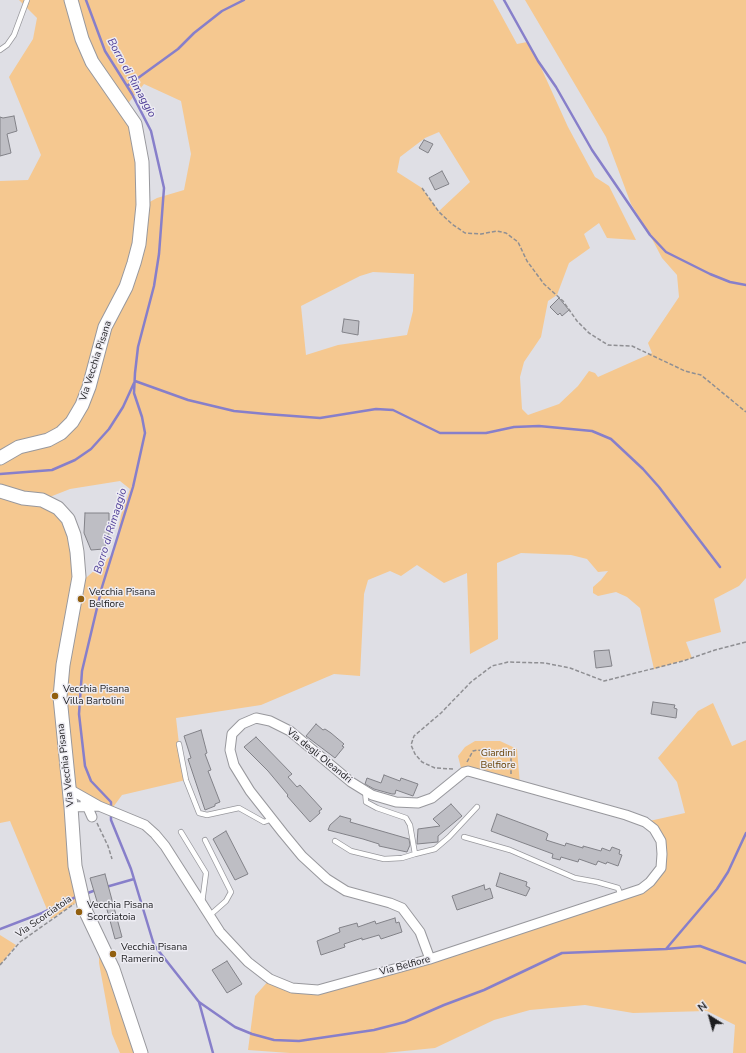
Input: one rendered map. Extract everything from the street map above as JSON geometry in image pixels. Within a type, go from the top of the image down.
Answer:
[{"type":"main road","name":"Via Vecchia Pisana","points":[[0,458],[19,447],[48,440],[61,433],[72,422],[87,393],[106,327],[126,287],[134,263],[138,244],[143,205],[142,162],[135,124],[92,62],[82,39],[71,0]]},
{"type":"main road","name":"Via Vecchia Pisana","points":[[0,491],[23,498],[42,500],[58,508],[68,519],[74,535],[79,577],[63,665],[60,697],[70,789],[75,866],[82,899],[91,924],[113,969],[141,1053]]},
{"type":"street","name":"Via degli Oleandri","points":[[430,959],[420,932],[402,908],[390,903],[346,891],[327,880],[302,856],[250,791],[234,765],[230,750],[232,734],[242,724],[256,718],[270,721],[290,731],[350,782],[372,795],[396,802],[418,804],[432,798],[464,772]]},
{"type":"street","name":"Via Belfiore","points":[[70,789],[99,806],[145,825],[165,846],[220,932],[248,962],[270,979],[292,988],[318,990],[430,959],[642,889],[650,882],[661,868],[661,841],[654,830],[645,822],[626,815],[477,772],[464,772]]},
{"type":"street","points":[[82,796],[92,817]]},
{"type":"street","name":"Via Belfiore","points":[[71,806],[99,806]]},
{"type":"lane","points":[[0,50],[7,45],[14,35],[27,0]]},
{"type":"lane","points":[[179,744],[186,780],[199,813],[207,815],[239,808],[264,822],[272,819]]},
{"type":"lane","points":[[365,790],[366,802],[377,808],[406,818],[410,825],[415,854]]},
{"type":"lane","points":[[336,841],[350,851],[384,859],[402,858],[435,850],[478,807]]},
{"type":"lane","points":[[181,832],[206,873],[202,904]]},
{"type":"lane","points":[[464,837],[510,850],[575,878],[618,888],[621,896]]},
{"type":"lane","points":[[205,840],[231,892],[226,901],[209,916]]},
{"type":"path","points":[[422,188],[439,212],[465,233],[481,234],[496,231],[506,233],[518,242],[527,261],[544,284],[563,301],[577,321],[589,333],[608,345],[632,346],[685,371],[701,375],[746,412]]},
{"type":"path","points":[[512,782],[511,756],[507,753],[477,750],[473,751],[464,772],[435,768],[422,762],[415,754],[411,745],[414,736],[419,731],[441,713],[471,682],[492,666],[508,662],[546,663],[570,668],[604,681],[683,661],[715,650],[746,642]]},
{"type":"path","points":[[92,817],[108,846],[112,859]]},
{"type":"path","name":"Via Scorciatoia","points":[[0,965],[20,942],[82,899]]},
{"type":"green space","points":[[19,0],[493,0],[517,44],[527,42],[538,61],[568,127],[595,177],[609,186],[636,240],[607,238],[599,223],[584,234],[590,248],[569,263],[557,295],[548,301],[541,337],[524,362],[520,377],[522,409],[528,415],[559,404],[578,386],[589,371],[595,373],[598,377],[652,353],[648,343],[679,297],[677,275],[662,258],[631,204],[606,137],[525,0],[746,0],[746,578],[739,586],[714,599],[721,632],[686,642],[692,658],[654,669],[640,608],[627,597],[616,592],[598,596],[593,593],[593,587],[608,571],[598,572],[587,559],[571,555],[521,553],[497,563],[498,639],[470,654],[467,573],[444,583],[417,565],[401,576],[390,571],[368,580],[364,594],[360,676],[334,674],[261,705],[176,718],[186,780],[122,795],[111,810],[70,789],[82,899],[51,919],[10,821],[0,823],[0,458],[7,452],[0,449],[0,181],[28,180],[41,155],[9,77],[33,39],[37,18]],"holes":[[[144,84],[181,101],[191,154],[184,190],[157,198],[144,205],[135,124],[125,107]],[[439,132],[470,182],[439,211],[422,188],[397,172],[400,157],[425,138]],[[373,272],[414,274],[413,311],[407,335],[338,345],[306,355],[301,306],[360,276]],[[120,481],[130,489],[121,515],[114,553],[78,585],[68,519],[42,500],[70,489]]]},
{"type":"green space","points":[[713,703],[732,746],[746,740],[746,1053],[733,1053],[735,1025],[707,1011],[633,1013],[585,1005],[530,1010],[494,1020],[435,1048],[384,1053],[290,1053],[248,1050],[255,996],[270,979],[318,990],[642,889],[661,868],[661,841],[645,822],[685,813],[677,782],[658,758],[698,711]]},
{"type":"green space","name":"Giardini Belfiore","points":[[475,741],[500,741],[517,749],[520,785],[461,768],[458,756],[465,747]]},
{"type":"green space","points":[[0,935],[16,945],[0,965]]},
{"type":"green space","points":[[99,939],[141,1053],[120,1053],[112,1034],[99,963]]},
{"type":"building","points":[[14,116],[17,131],[7,134],[11,153],[0,156],[0,117],[3,118]]},
{"type":"building","points":[[424,140],[433,144],[428,153],[419,148]]},
{"type":"building","points":[[442,171],[449,184],[435,190],[429,178]]},
{"type":"building","points":[[559,298],[569,310],[562,316],[560,313],[558,315],[550,307]]},
{"type":"building","points":[[344,319],[359,321],[358,335],[342,332]]},
{"type":"building","points":[[85,513],[109,513],[109,534],[104,549],[91,550],[84,533]]},
{"type":"building","points":[[609,650],[612,666],[596,668],[594,651]]},
{"type":"building","points":[[653,702],[675,705],[674,708],[677,709],[676,718],[651,714]]},
{"type":"building","points":[[316,724],[323,730],[325,729],[331,733],[344,744],[342,746],[344,747],[335,758],[306,736]]},
{"type":"building","points":[[201,730],[207,753],[205,754],[211,770],[208,771],[220,802],[205,810],[188,759],[191,758],[184,736]]},
{"type":"building","points":[[256,737],[292,774],[288,777],[297,787],[300,785],[322,809],[319,811],[320,813],[310,822],[287,796],[288,795],[268,771],[244,747]]},
{"type":"building","points":[[384,775],[400,781],[401,778],[418,784],[413,796],[396,790],[395,794],[392,794],[374,789],[365,784],[367,778],[381,783]]},
{"type":"building","points":[[451,804],[462,816],[438,836],[438,842],[417,844],[418,829],[440,826],[433,819]]},
{"type":"building","points":[[497,814],[545,832],[548,834],[546,840],[565,846],[566,843],[601,851],[602,848],[610,851],[612,847],[620,850],[619,854],[622,855],[618,866],[607,862],[606,864],[598,861],[596,865],[579,859],[578,862],[561,857],[560,860],[552,858],[553,854],[491,831]]},
{"type":"building","points":[[340,816],[351,819],[350,822],[409,839],[410,845],[407,852],[379,846],[379,844],[328,830],[330,825]]},
{"type":"building","points":[[226,831],[248,874],[235,880],[213,839]]},
{"type":"building","points":[[500,873],[527,882],[526,886],[530,888],[526,896],[496,886]]},
{"type":"building","points":[[105,874],[122,937],[115,939],[106,906],[99,908],[90,878]]},
{"type":"building","points":[[484,885],[485,890],[490,888],[493,898],[457,910],[452,896]]},
{"type":"building","points":[[395,918],[396,923],[399,922],[402,932],[381,939],[379,935],[362,940],[362,938],[344,944],[345,947],[321,955],[317,941],[340,932],[339,928],[357,923],[358,927],[375,921],[376,924]]},
{"type":"building","points":[[227,961],[242,984],[227,993],[212,970]]},
{"type":"waterway","name":"Borro di Rimaggio","points":[[86,0],[105,51],[132,94],[151,131],[164,188],[159,254],[154,286],[138,347],[135,373],[134,393],[142,417],[145,433],[133,487],[102,587],[82,671],[79,714],[85,766],[91,781],[111,802],[111,807]]},
{"type":"waterway","points":[[127,86],[178,49],[194,33],[222,11],[244,0]]},
{"type":"waterway","points":[[504,0],[538,61],[556,87],[592,150],[650,235],[666,252],[710,274],[730,282],[746,285]]},
{"type":"waterway","points":[[135,381],[188,400],[234,411],[320,418],[376,409],[393,410],[440,433],[486,433],[514,427],[539,426],[592,431],[611,439],[643,469],[659,487],[720,567]]},
{"type":"waterway","points":[[0,474],[52,470],[75,460],[91,449],[109,429],[123,407],[134,383]]},
{"type":"waterway","name":"Borro di Rimaggio","points":[[111,812],[111,820],[131,869],[154,945],[199,1002],[213,1053]]},
{"type":"waterway","points":[[666,949],[717,889],[728,872],[746,833]]},
{"type":"waterway","points":[[106,887],[134,879]]},
{"type":"waterway","points":[[85,894],[96,890]]},
{"type":"waterway","points":[[0,929],[42,913],[78,896]]},
{"type":"waterway","points":[[199,1002],[235,1027],[252,1034],[274,1040],[299,1041],[374,1030],[405,1022],[484,990],[562,953],[666,949],[700,946],[746,963]]},
{"type":"place","name":"Vecchia Pisana Belfiore","points":[[81,599]]},
{"type":"place","name":"Vecchia Pisana Villa Bartolini","points":[[55,696]]},
{"type":"place","name":"Vecchia Pisana Scorciatoia","points":[[79,912]]},
{"type":"place","name":"Vecchia Pisana Ramerino","points":[[113,954]]}]
